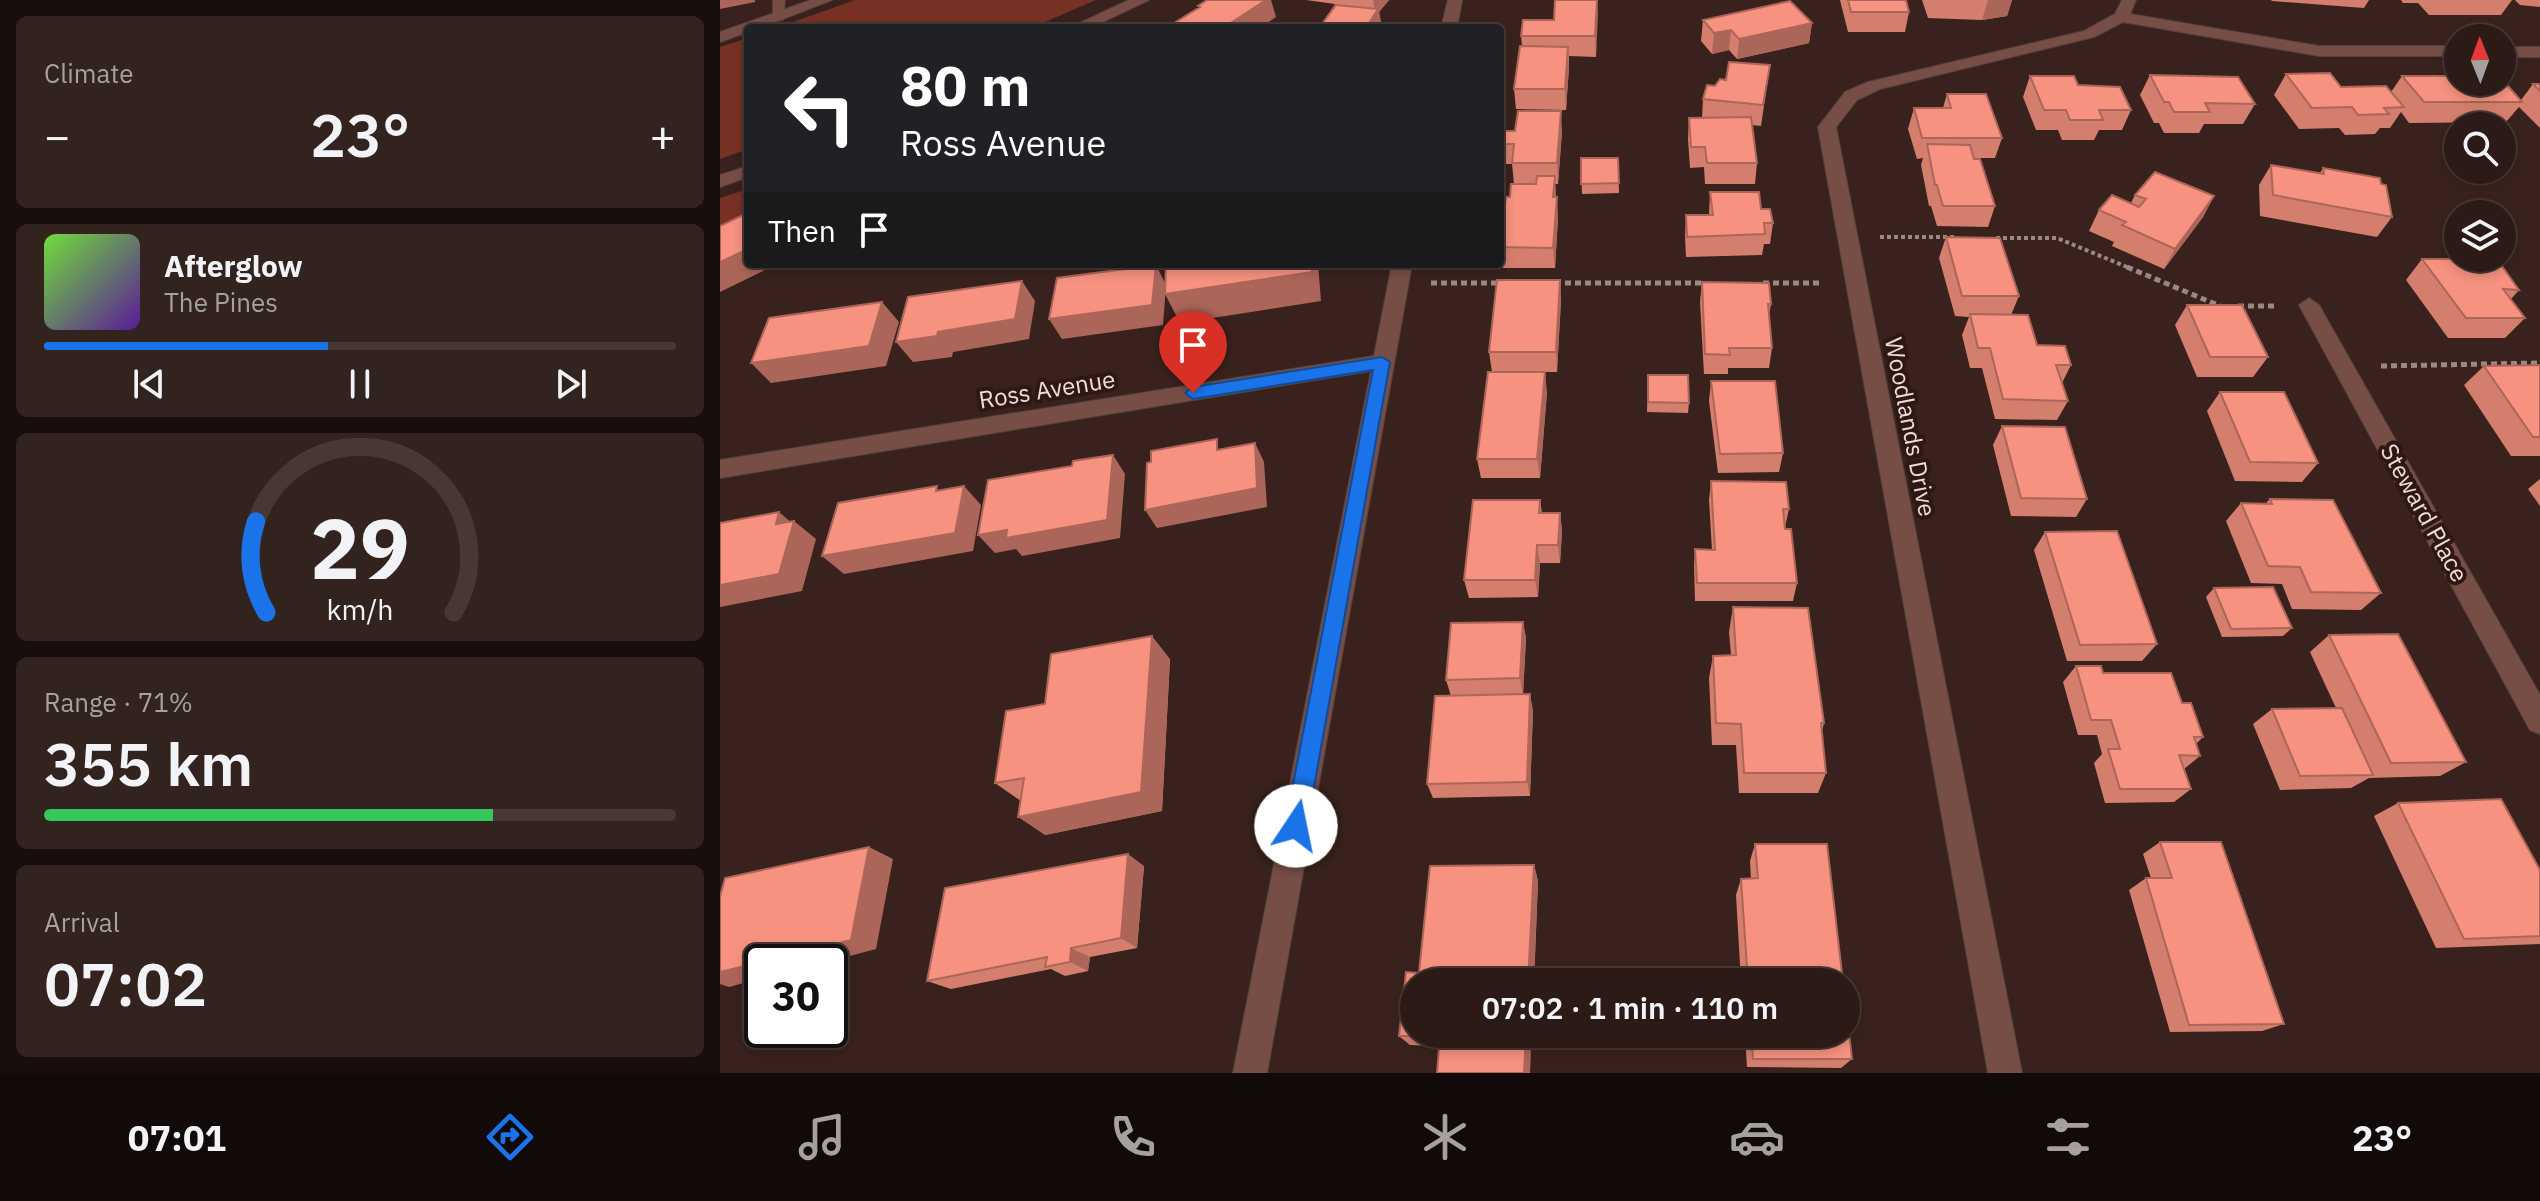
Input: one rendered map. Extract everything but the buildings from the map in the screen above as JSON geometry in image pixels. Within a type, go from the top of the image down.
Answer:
[{"type":"street","points":[[758,24],[825,0]]},
{"type":"street","points":[[1086,24],[1142,0]]},
{"type":"street","points":[[1450,24],[1455,0]]},
{"type":"street","points":[[2125,8],[2319,51],[2444,51]]},
{"type":"street","name":"Woodlands Drive","points":[[2005,1073],[1827,127],[1851,96],[1874,85],[2089,34],[2125,8]]},
{"type":"street","points":[[720,37],[744,29]]},
{"type":"street","points":[[2516,52],[2540,52]]},
{"type":"street","points":[[720,181],[744,172]]},
{"type":"street","points":[[1250,1073],[1400,274]]},
{"type":"street","name":"Steward Place","points":[[2309,305],[2540,721]]},
{"type":"street","name":"Ross Avenue","points":[[720,469],[1382,362]]},
{"type":"lane","points":[[779,0],[779,17]]},
{"type":"path","points":[[1847,237],[1967,237]]},
{"type":"path","points":[[1982,238],[2057,238],[2218,306],[2309,305]]},
{"type":"path","points":[[1400,274],[1509,283]]},
{"type":"path","points":[[1540,283],[1714,283]]},
{"type":"path","points":[[1761,283],[1856,283]]},
{"type":"path","points":[[2343,367],[2540,363]]},
{"type":"shaded area","points":[[855,0],[1096,0],[1040,24],[787,24]]},
{"type":"shaded area","points":[[744,39],[744,150],[720,159],[720,47]]},
{"type":"shaded area","points":[[744,190],[744,227],[720,238],[720,198]]},
{"type":"route","points":[[1193,393],[1382,362],[1296,826]]}]
